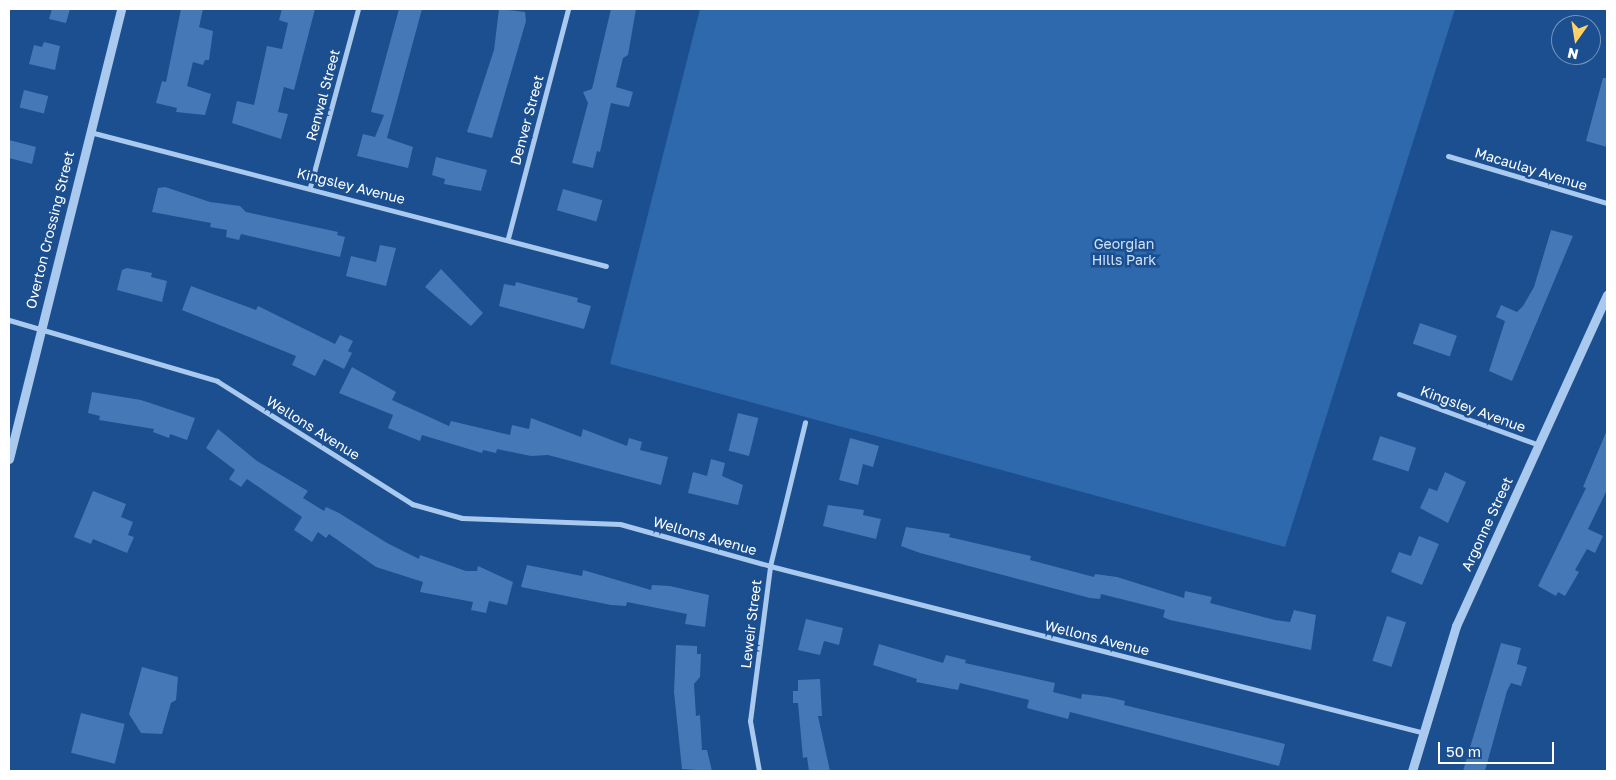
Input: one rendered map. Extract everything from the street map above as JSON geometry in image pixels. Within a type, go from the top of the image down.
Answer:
[{"type":"street","name":"Overton Crossing Street","points":[[9,459],[39,329],[121,9]]},
{"type":"street","name":"Renwal Street","points":[[310,187],[358,9]]},
{"type":"street","name":"Denver Street","points":[[508,238],[568,9]]},
{"type":"street","name":"Kingsley Avenue","points":[[90,132],[508,238],[606,266]]},
{"type":"street","name":"Macaulay Avenue","points":[[1448,156],[1607,203]]},
{"type":"street","name":"Argonne Street","points":[[1412,771],[1421,732],[1456,626],[1607,295]]},
{"type":"street","name":"Wellons Avenue","points":[[9,320],[217,381],[412,504],[462,518],[620,524],[770,566],[1421,732]]},
{"type":"street","name":"Kingsley Avenue","points":[[1399,394],[1538,446]]},
{"type":"street","name":"Leweir Street","points":[[759,771],[750,721],[770,566],[805,422]]},
{"type":"green space","name":"Georgian Hills Park","points":[[700,9],[1455,9],[1285,547],[610,364]]},
{"type":"building","points":[[52,9],[70,9],[66,23],[49,19]]},
{"type":"building","points":[[181,9],[203,9],[199,27],[213,31],[209,60],[205,60],[203,65],[193,62],[187,86],[211,94],[205,115],[176,112],[177,108],[156,103],[162,81],[166,82]]},
{"type":"building","points":[[282,9],[315,9],[294,90],[284,87],[278,112],[288,114],[281,139],[232,123],[237,101],[254,105],[267,46],[282,49],[288,23],[279,20]]},
{"type":"building","points":[[399,9],[422,9],[387,138],[413,147],[408,168],[357,156],[363,134],[375,137],[384,115],[371,112]]},
{"type":"building","points":[[499,9],[525,12],[526,21],[492,138],[467,132],[494,50]]},
{"type":"building","points":[[611,9],[636,9],[628,55],[623,58],[616,87],[633,92],[629,107],[611,103],[600,152],[597,151],[593,168],[572,163],[588,103],[583,92],[592,89]]},
{"type":"building","points":[[44,42],[60,46],[55,70],[29,64],[34,45],[42,47]]},
{"type":"building","points":[[1603,78],[1607,78],[1607,147],[1586,141]]},
{"type":"building","points":[[24,90],[48,96],[44,114],[20,107]]},
{"type":"building","points":[[9,140],[36,147],[32,164],[9,158]]},
{"type":"building","points":[[436,157],[487,170],[481,191],[444,184],[445,179],[432,175]]},
{"type":"building","points":[[165,187],[210,202],[240,206],[246,212],[338,232],[337,235],[345,237],[340,257],[241,234],[239,240],[226,237],[227,230],[210,227],[211,223],[152,212],[158,188]]},
{"type":"building","points":[[563,189],[602,200],[596,221],[557,210]]},
{"type":"building","points":[[1551,230],[1573,236],[1512,381],[1489,371],[1505,321],[1496,317],[1501,305],[1517,312],[1523,306],[1534,287]]},
{"type":"building","points":[[380,245],[396,248],[386,286],[346,276],[351,256],[376,262]]},
{"type":"building","points":[[127,268],[152,273],[151,277],[167,281],[162,302],[117,290],[122,270]]},
{"type":"building","points":[[441,269],[483,313],[471,326],[425,287]]},
{"type":"building","points":[[516,282],[578,298],[577,302],[591,306],[584,329],[499,306],[504,284],[515,286]]},
{"type":"building","points":[[191,286],[256,310],[258,306],[335,344],[340,335],[353,341],[348,351],[352,353],[344,369],[324,359],[315,376],[292,365],[296,356],[182,310]]},
{"type":"building","points":[[1420,323],[1457,336],[1450,356],[1413,344]]},
{"type":"building","points":[[352,367],[396,392],[392,400],[449,426],[451,421],[510,435],[512,425],[529,429],[531,418],[581,437],[583,429],[627,446],[629,438],[642,442],[640,450],[668,457],[661,485],[548,455],[531,456],[497,449],[496,453],[483,450],[482,453],[422,435],[420,441],[388,428],[393,415],[339,393]]},
{"type":"building","points":[[92,392],[141,400],[195,418],[187,440],[170,434],[169,438],[153,432],[154,429],[99,420],[100,416],[88,413]]},
{"type":"building","points":[[738,413],[758,418],[749,456],[729,451]]},
{"type":"building","points":[[218,429],[257,461],[308,491],[303,498],[324,511],[326,507],[339,513],[387,543],[419,559],[420,555],[466,571],[477,571],[478,566],[513,582],[507,605],[489,601],[486,613],[471,610],[473,602],[420,592],[423,582],[376,567],[329,534],[326,538],[318,532],[312,542],[294,530],[302,517],[247,479],[241,487],[229,479],[235,470],[206,448]]},
{"type":"building","points":[[1607,430],[1607,490],[1588,529],[1603,536],[1595,553],[1587,549],[1575,570],[1579,572],[1565,596],[1558,592],[1556,596],[1538,586],[1586,488],[1583,487]]},
{"type":"building","points":[[1380,436],[1416,448],[1408,472],[1372,460]]},
{"type":"building","points":[[850,438],[879,446],[873,467],[863,464],[858,485],[839,480]]},
{"type":"building","points":[[711,459],[725,463],[722,476],[743,485],[738,505],[688,493],[693,472],[707,476]]},
{"type":"building","points":[[1445,472],[1466,482],[1448,523],[1420,508],[1429,488],[1437,491]]},
{"type":"building","points":[[93,491],[126,504],[121,517],[133,522],[128,535],[134,537],[127,553],[93,539],[91,544],[74,537]]},
{"type":"building","points":[[828,505],[864,510],[863,515],[881,519],[876,539],[823,526]]},
{"type":"building","points":[[906,527],[950,534],[949,537],[1031,556],[1030,560],[1094,577],[1095,574],[1117,577],[1184,598],[1185,591],[1212,597],[1210,603],[1275,620],[1290,622],[1294,610],[1316,615],[1311,650],[1170,620],[1163,617],[1165,610],[1101,594],[1100,599],[1090,598],[920,553],[901,546]]},
{"type":"building","points":[[1419,536],[1439,544],[1422,585],[1391,572],[1399,552],[1411,556]]},
{"type":"building","points":[[527,565],[582,576],[583,570],[651,590],[652,585],[670,586],[709,595],[705,627],[685,624],[687,614],[627,602],[626,606],[611,605],[521,587]]},
{"type":"building","points":[[1387,616],[1406,622],[1391,667],[1372,661]]},
{"type":"building","points":[[806,619],[843,628],[839,645],[824,641],[820,655],[798,650]]},
{"type":"building","points":[[1501,643],[1521,648],[1517,664],[1527,667],[1521,686],[1511,683],[1507,691],[1485,771],[1463,771]]},
{"type":"building","points":[[879,644],[943,663],[946,655],[966,660],[965,663],[1055,683],[1053,692],[1081,699],[1082,694],[1108,697],[1125,701],[1124,705],[1285,744],[1279,766],[1070,712],[1068,719],[1027,708],[1029,700],[960,683],[958,690],[916,682],[917,679],[873,665]]},
{"type":"building","points":[[676,645],[697,646],[697,654],[701,654],[700,677],[694,684],[696,716],[700,715],[702,750],[707,750],[712,771],[682,769],[674,692]]},
{"type":"building","points":[[142,667],[178,677],[176,700],[171,703],[162,734],[141,733],[129,714]]},
{"type":"building","points":[[820,679],[822,716],[818,716],[830,771],[809,771],[807,757],[803,758],[798,703],[793,703],[793,691],[798,691],[798,680]]},
{"type":"building","points":[[81,713],[125,724],[115,764],[71,753]]}]
